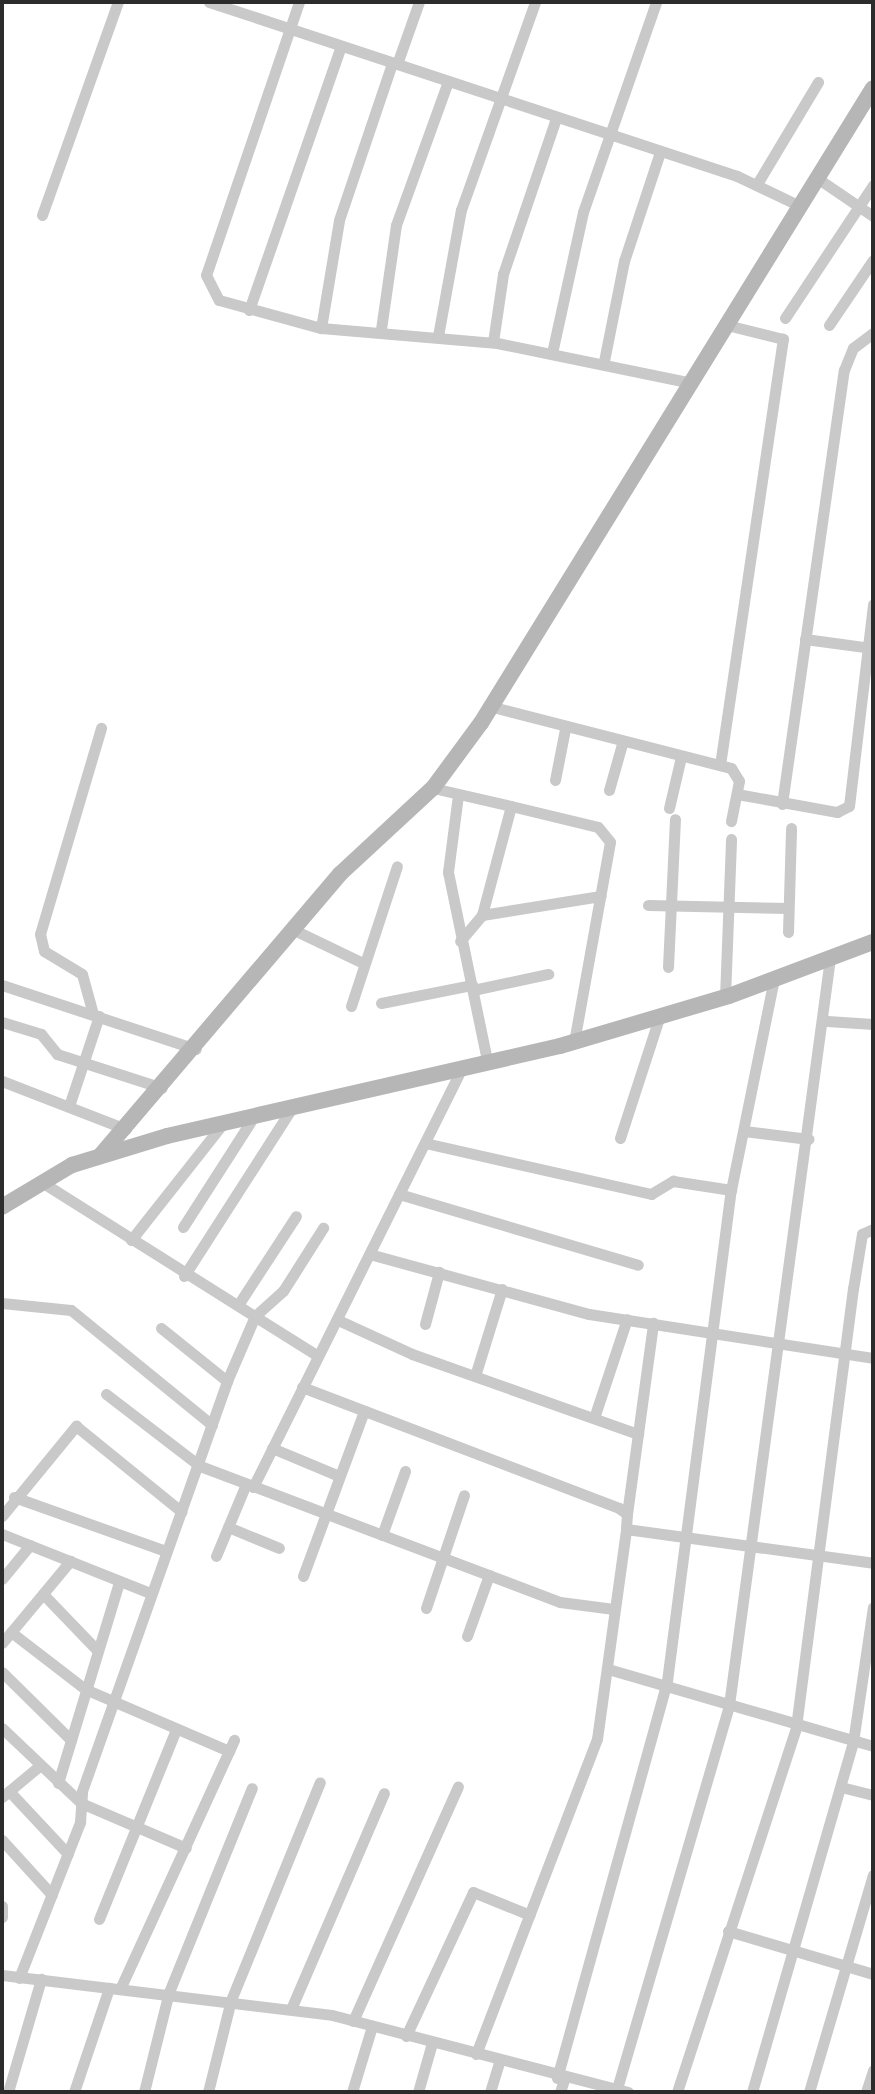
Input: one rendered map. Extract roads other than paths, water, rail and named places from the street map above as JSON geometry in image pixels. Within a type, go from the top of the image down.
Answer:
[{"type":"street","points":[[42,215],[118,2]]},
{"type":"street","points":[[209,2],[757,184],[800,206]]},
{"type":"street","points":[[299,2],[206,275],[219,300],[321,328],[381,329],[493,342],[604,361],[687,382]]},
{"type":"street","points":[[321,328],[339,220],[419,2]]},
{"type":"street","points":[[438,336],[461,210],[535,2]]},
{"type":"street","points":[[552,353],[607,136],[656,2]]},
{"type":"street","points":[[249,310],[340,48]]},
{"type":"street","points":[[381,329],[396,225],[448,81]]},
{"type":"street","points":[[757,184],[818,82]]},
{"type":"street","points":[[100,1156],[197,1049],[292,929],[389,824],[433,788],[493,707],[687,382],[727,325],[873,88]]},
{"type":"street","points":[[493,342],[503,274],[556,118]]},
{"type":"street","points":[[604,361],[624,261],[660,152]]},
{"type":"street","points":[[817,178],[873,216]]},
{"type":"street","points":[[785,318],[873,185]]},
{"type":"street","points":[[829,325],[873,260]]},
{"type":"street","points":[[720,765],[783,352],[783,339],[727,325]]},
{"type":"street","points":[[782,804],[844,370],[853,348],[873,333]]},
{"type":"street","points":[[737,794],[837,812],[849,806],[873,604]]},
{"type":"street","points":[[805,639],[870,648]]},
{"type":"street","points":[[493,707],[565,729],[720,765],[736,772],[737,794],[731,821]]},
{"type":"street","points":[[69,1106],[96,1015],[82,974],[44,951],[40,934],[101,728]]},
{"type":"street","points":[[555,780],[565,729]]},
{"type":"street","points":[[609,790],[622,744]]},
{"type":"street","points":[[668,967],[672,813],[681,757]]},
{"type":"street","points":[[433,788],[605,833],[610,851],[574,1042]]},
{"type":"street","points":[[458,795],[446,850],[460,941],[487,1061]]},
{"type":"street","points":[[460,941],[482,915],[511,806]]},
{"type":"street","points":[[788,932],[791,828]]},
{"type":"street","points":[[725,997],[731,839]]},
{"type":"street","points":[[351,1006],[397,866]]},
{"type":"street","points":[[482,915],[600,896]]},
{"type":"street","points":[[648,905],[788,908]]},
{"type":"street","points":[[292,929],[363,963]]},
{"type":"street","points":[[2,1207],[40,1180],[100,1156],[255,1114],[574,1042],[725,997],[873,942]]},
{"type":"street","points":[[2,1975],[114,1989],[169,1992],[291,2009],[353,2021],[500,2060],[560,2083],[621,2091],[729,1705],[827,1021],[830,958]]},
{"type":"street","points":[[381,1003],[548,974]]},
{"type":"street","points":[[560,2083],[667,1681],[684,1539],[717,1333],[731,1190],[774,979]]},
{"type":"street","points":[[2,985],[197,1049]]},
{"type":"street","points":[[620,1138],[660,1015]]},
{"type":"street","points":[[827,1021],[873,1024]]},
{"type":"street","points":[[2,1022],[41,1034],[57,1054],[85,1060],[162,1088]]},
{"type":"street","points":[[216,1556],[316,1355],[373,1255],[399,1194],[462,1068]]},
{"type":"street","points":[[2,1081],[126,1129]]},
{"type":"street","points":[[184,1276],[293,1106]]},
{"type":"street","points":[[183,1227],[255,1114]]},
{"type":"street","points":[[131,1240],[226,1121]]},
{"type":"street","points":[[744,1131],[809,1139]]},
{"type":"street","points":[[425,1143],[651,1194],[673,1181],[731,1190]]},
{"type":"street","points":[[40,1180],[184,1276],[238,1305],[316,1355]]},
{"type":"street","points":[[399,1194],[638,1265]]},
{"type":"street","points":[[238,1305],[296,1216]]},
{"type":"street","points":[[19,1978],[68,1854],[112,1703],[150,1593],[200,1466],[227,1381],[255,1316],[283,1291],[323,1228]]},
{"type":"street","points":[[677,2092],[796,1727],[862,1234],[873,1229]]},
{"type":"street","points":[[373,1255],[627,1319],[873,1358]]},
{"type":"street","points":[[425,1324],[439,1272]]},
{"type":"street","points":[[475,1376],[502,1289]]},
{"type":"street","points":[[2,1303],[71,1310],[212,1425]]},
{"type":"street","points":[[594,1418],[627,1319]]},
{"type":"street","points":[[338,1320],[475,1376],[638,1434]]},
{"type":"street","points":[[476,2054],[592,1752],[608,1669],[653,1323]]},
{"type":"street","points":[[161,1328],[227,1381]]},
{"type":"street","points":[[302,1387],[627,1514]]},
{"type":"street","points":[[106,1394],[200,1466],[560,1602],[614,1609]]},
{"type":"street","points":[[303,1576],[364,1411]]},
{"type":"street","points":[[2,1516],[71,1428],[80,1426],[182,1512]]},
{"type":"street","points":[[272,1448],[339,1476]]},
{"type":"street","points":[[382,1535],[405,1471]]},
{"type":"street","points":[[426,1608],[464,1495]]},
{"type":"street","points":[[14,1497],[166,1551]]},
{"type":"street","points":[[228,1527],[279,1548]]},
{"type":"street","points":[[626,1529],[873,1563]]},
{"type":"street","points":[[2,1534],[150,1593]]},
{"type":"street","points":[[2,1579],[30,1545]]},
{"type":"street","points":[[2,1643],[70,1561]]},
{"type":"street","points":[[467,1636],[489,1575]]},
{"type":"street","points":[[58,1783],[96,1649],[119,1582]]},
{"type":"street","points":[[43,1594],[96,1649]]},
{"type":"street","points":[[752,2092],[853,1742],[873,1607]]},
{"type":"street","points":[[11,1632],[85,1689],[112,1703],[176,1729],[232,1746],[186,1848],[114,1989],[74,2092]]},
{"type":"street","points":[[608,1669],[667,1681],[796,1727],[873,1746]]},
{"type":"street","points":[[5,1680],[71,1740]]},
{"type":"street","points":[[99,1919],[176,1729]]},
{"type":"street","points":[[5,1735],[81,1803],[186,1848]]},
{"type":"street","points":[[38,1767],[6,1794],[68,1854]]},
{"type":"street","points":[[208,2092],[231,2000],[320,1782]]},
{"type":"street","points":[[353,2021],[458,1786]]},
{"type":"street","points":[[841,1787],[873,1795]]},
{"type":"street","points":[[144,2092],[169,1992],[252,1788]]},
{"type":"street","points":[[291,2009],[384,1793]]},
{"type":"street","points":[[2,1841],[52,1895]]},
{"type":"street","points":[[809,2092],[873,1875]]},
{"type":"street","points":[[406,2036],[473,1892],[530,1915]]},
{"type":"street","points":[[2,1906],[2,1917]]},
{"type":"street","points":[[728,1931],[873,1974]]},
{"type":"street","points":[[8,2092],[41,1979]]},
{"type":"street","points":[[352,2092],[372,2026]]},
{"type":"street","points":[[418,2092],[432,2043]]},
{"type":"street","points":[[490,2092],[500,2060]]},
{"type":"street","points":[[866,2092],[873,2070]]}]
